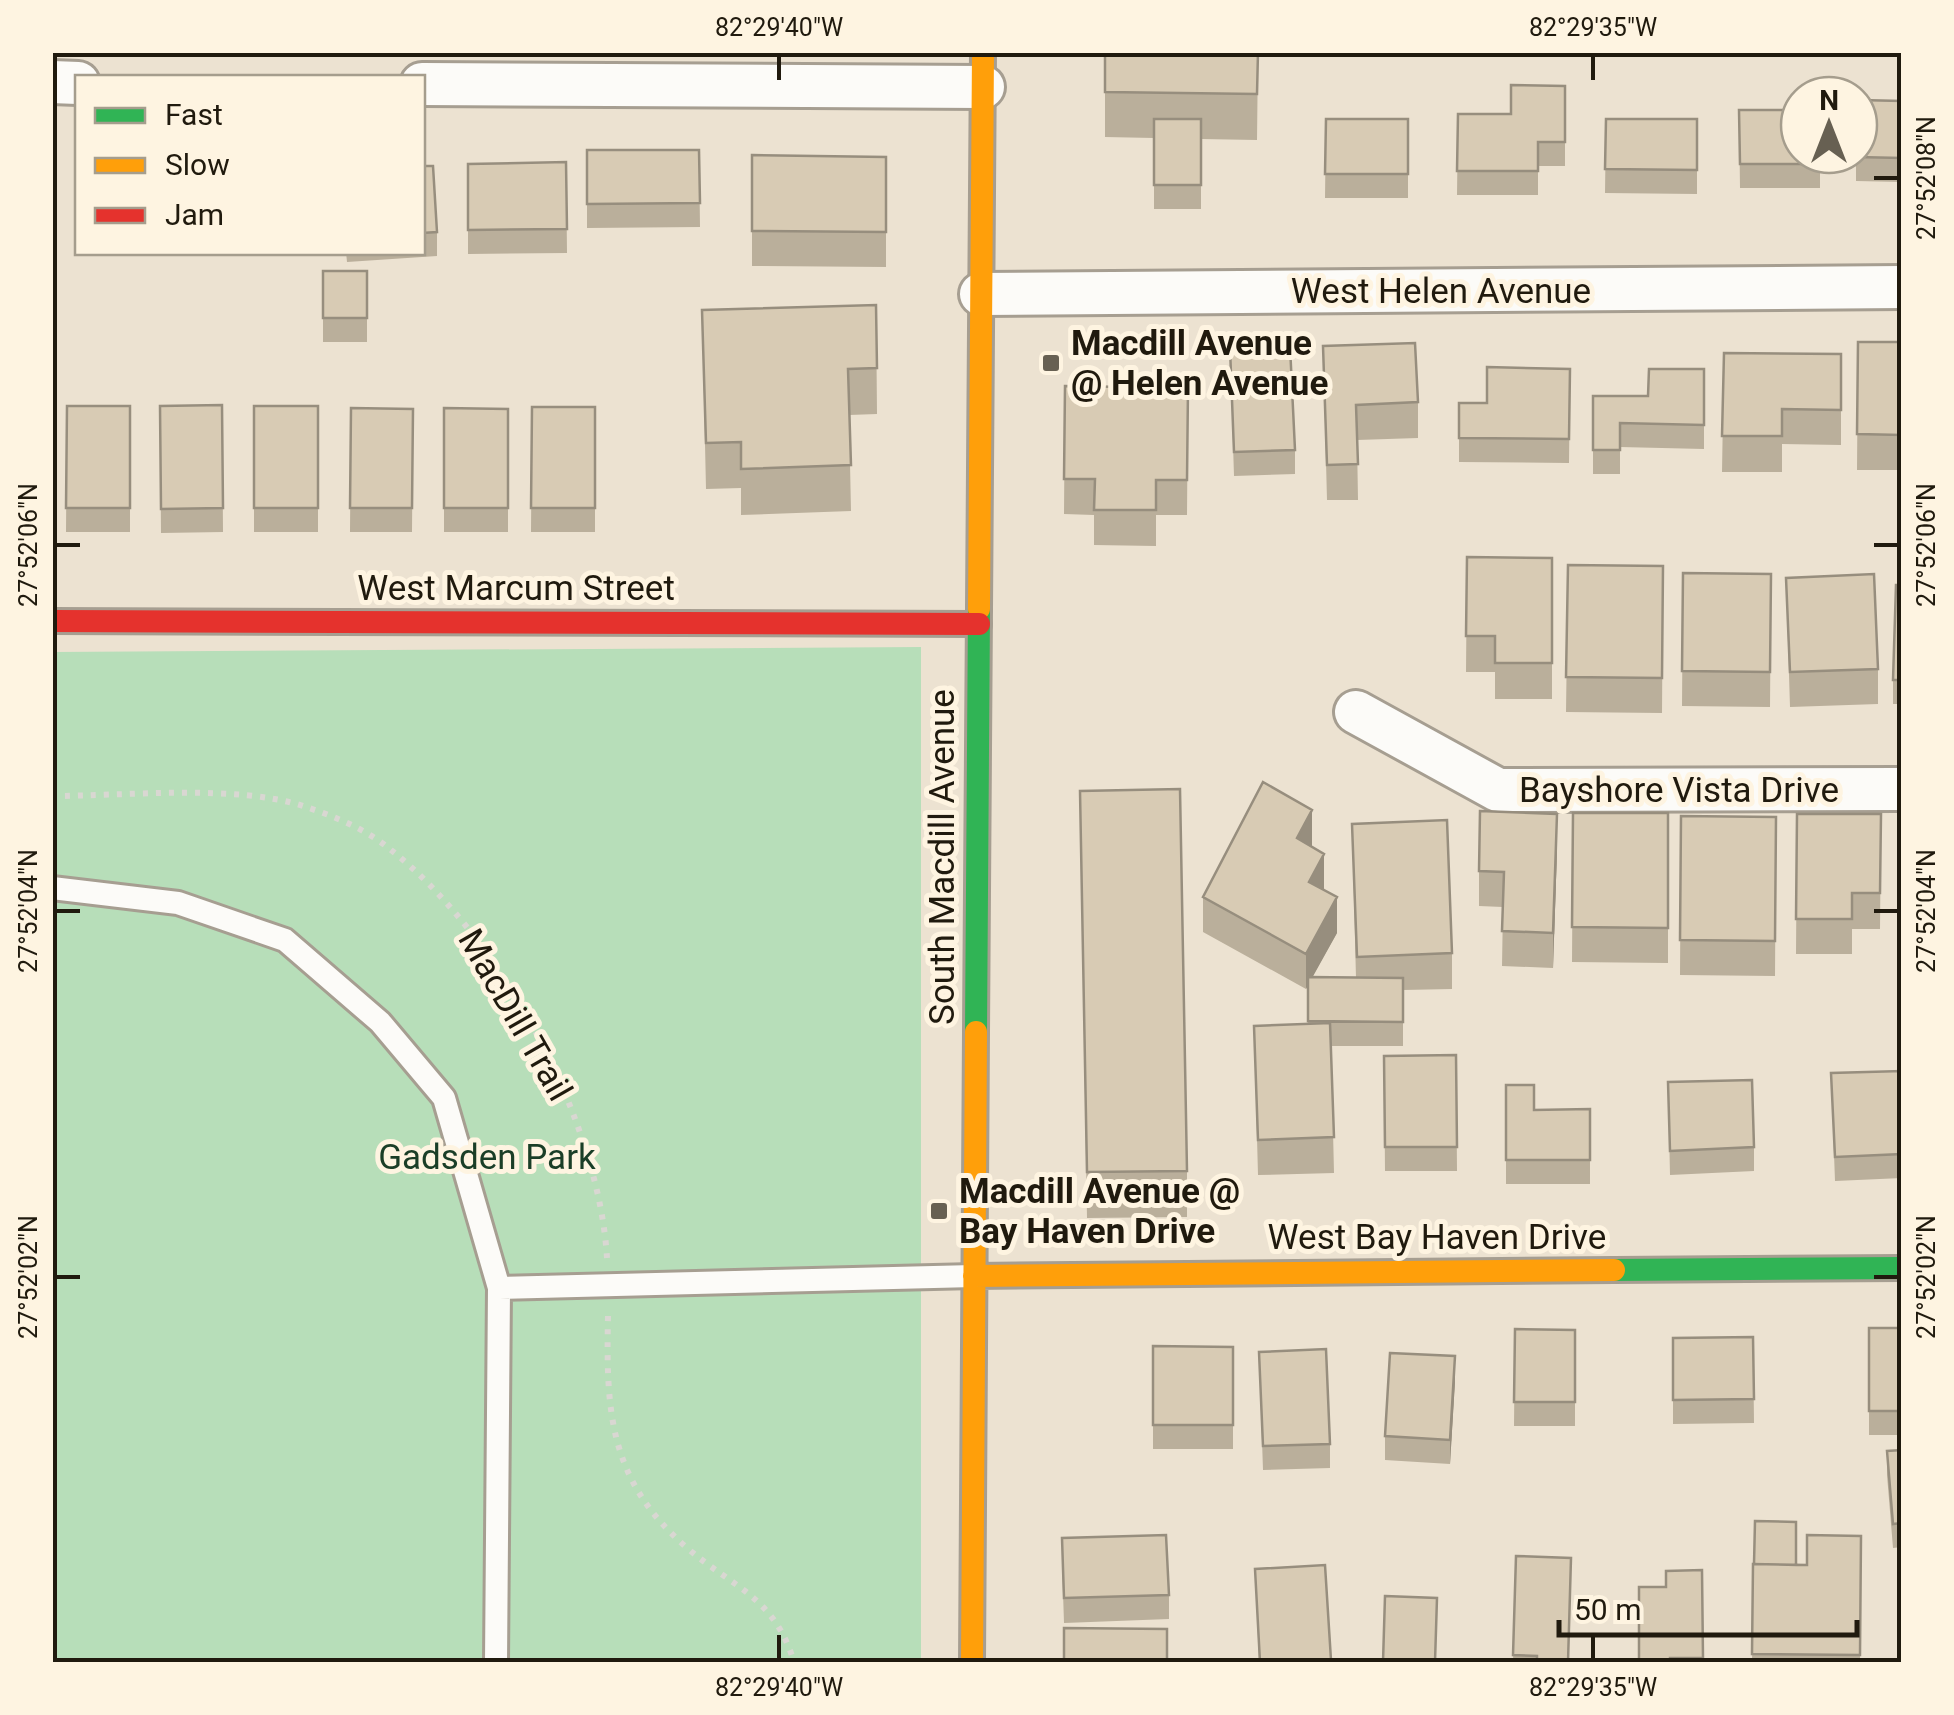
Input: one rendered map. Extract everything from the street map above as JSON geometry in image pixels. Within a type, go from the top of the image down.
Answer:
[{"type":"street","points":[[425,84],[984,70]]},
{"type":"street","name":"South Macdill Avenue","points":[[972,1662],[984,70]]},
{"type":"street","name":"West Helen Avenue","points":[[981,294],[1902,287]]},
{"type":"street","name":"West Marcum Street","points":[[52,621],[979,624]]},
{"type":"street","name":"Bayshore Vista Drive","points":[[1356,712],[1498,790],[1902,790]]},
{"type":"street","name":"West Bay Haven Drive","points":[[974,1276],[1902,1268]]},
{"type":"lane","points":[[52,888],[178,903],[285,940],[380,1022],[444,1098],[499,1288],[496,1662]]},
{"type":"lane","points":[[499,1288],[974,1276]]},
{"type":"path","name":"MacDill Trail","points":[[52,796],[258,796],[300,804],[346,821],[389,848],[462,920],[533,1032],[593,1172],[605,1218],[608,1400],[613,1438],[656,1517],[688,1549],[755,1595],[774,1616],[794,1662]]},
{"type":"green space","name":"Gadsden Park","points":[[921,647],[921,1662],[53,1662],[52,652]]},
{"type":"building","points":[[1105,52],[1258,52],[1257,94],[1105,92]]},
{"type":"building","points":[[1511,85],[1565,86],[1565,142],[1538,142],[1538,171],[1457,171],[1458,114],[1511,114]]},
{"type":"building","points":[[1879,100],[1902,101],[1902,158],[1879,158]]},
{"type":"building","points":[[1739,110],[1779,110],[1779,164],[1740,164]]},
{"type":"building","points":[[1154,119],[1201,119],[1201,185],[1154,185]]},
{"type":"building","points":[[1326,119],[1408,119],[1408,174],[1325,174]]},
{"type":"building","points":[[1606,119],[1697,119],[1697,170],[1605,169]]},
{"type":"building","points":[[587,150],[699,150],[700,203],[587,204]]},
{"type":"building","points":[[752,155],[886,157],[886,232],[752,231]]},
{"type":"building","points":[[566,162],[567,229],[468,230],[468,164]]},
{"type":"building","points":[[425,166],[433,166],[437,232],[425,233]]},
{"type":"building","points":[[323,271],[367,271],[367,318],[323,318]]},
{"type":"building","points":[[876,305],[877,368],[848,369],[851,465],[741,469],[741,442],[706,443],[702,310]]},
{"type":"building","points":[[1858,342],[1902,342],[1902,435],[1857,434]]},
{"type":"building","points":[[1415,343],[1418,402],[1356,405],[1358,464],[1327,465],[1323,346]]},
{"type":"building","points":[[1290,346],[1295,450],[1234,452],[1230,348]]},
{"type":"building","points":[[1724,353],[1841,354],[1841,410],[1782,409],[1782,436],[1722,436]]},
{"type":"building","points":[[1487,367],[1570,369],[1569,439],[1459,438],[1459,403],[1487,403]]},
{"type":"building","points":[[1649,369],[1704,369],[1704,425],[1620,423],[1620,450],[1593,450],[1593,396],[1648,396]]},
{"type":"building","points":[[1065,386],[1188,388],[1187,480],[1156,480],[1156,510],[1094,510],[1095,479],[1064,479]]},
{"type":"building","points":[[222,405],[223,508],[161,509],[160,406]]},
{"type":"building","points":[[67,406],[130,406],[130,508],[66,508]]},
{"type":"building","points":[[254,406],[318,406],[318,508],[254,508]]},
{"type":"building","points":[[532,407],[595,407],[595,508],[531,508]]},
{"type":"building","points":[[351,408],[413,409],[412,508],[350,508]]},
{"type":"building","points":[[444,408],[508,409],[508,508],[444,508]]},
{"type":"building","points":[[1467,557],[1552,558],[1552,663],[1495,663],[1495,636],[1466,636]]},
{"type":"building","points":[[1568,565],[1663,566],[1662,678],[1566,677]]},
{"type":"building","points":[[1683,573],[1771,574],[1770,672],[1682,671]]},
{"type":"building","points":[[1874,574],[1878,669],[1790,672],[1786,578]]},
{"type":"building","points":[[1896,585],[1902,585],[1902,680],[1893,680]]},
{"type":"building","points":[[1263,782],[1312,810],[1297,838],[1324,854],[1309,882],[1337,897],[1306,954],[1203,897]]},
{"type":"building","points":[[1180,789],[1187,1171],[1087,1172],[1080,791]]},
{"type":"building","points":[[1480,811],[1557,814],[1553,933],[1502,931],[1504,872],[1479,871]]},
{"type":"building","points":[[1573,813],[1668,813],[1668,928],[1572,927]]},
{"type":"building","points":[[1797,814],[1881,814],[1880,893],[1852,893],[1852,919],[1796,919]]},
{"type":"building","points":[[1681,816],[1776,817],[1775,941],[1680,940]]},
{"type":"building","points":[[1447,820],[1452,953],[1357,957],[1352,824]]},
{"type":"building","points":[[1308,977],[1403,978],[1403,1022],[1308,1021]]},
{"type":"building","points":[[1330,1023],[1334,1137],[1258,1140],[1254,1026]]},
{"type":"building","points":[[1456,1055],[1457,1147],[1385,1147],[1384,1056]]},
{"type":"building","points":[[1902,1071],[1902,1154],[1835,1157],[1831,1073]]},
{"type":"building","points":[[1752,1080],[1754,1147],[1670,1151],[1668,1082]]},
{"type":"building","points":[[1506,1085],[1534,1085],[1534,1110],[1590,1109],[1590,1160],[1506,1160]]},
{"type":"building","points":[[1869,1328],[1902,1328],[1902,1411],[1869,1411]]},
{"type":"building","points":[[1515,1329],[1575,1330],[1575,1402],[1514,1402]]},
{"type":"building","points":[[1753,1337],[1754,1399],[1673,1400],[1673,1338]]},
{"type":"building","points":[[1153,1346],[1233,1347],[1233,1425],[1153,1425]]},
{"type":"building","points":[[1326,1349],[1330,1444],[1263,1446],[1259,1352]]},
{"type":"building","points":[[1390,1353],[1455,1356],[1450,1440],[1385,1436]]},
{"type":"building","points":[[1902,1450],[1902,1523],[1893,1524],[1887,1451]]},
{"type":"building","points":[[1755,1521],[1796,1522],[1796,1565],[1754,1564]]},
{"type":"building","points":[[1166,1535],[1169,1595],[1064,1598],[1062,1538]]},
{"type":"building","points":[[1807,1535],[1861,1536],[1860,1655],[1752,1654],[1753,1564],[1807,1565]]},
{"type":"building","points":[[1516,1556],[1571,1558],[1568,1662],[1537,1662],[1537,1656],[1513,1655]]},
{"type":"building","points":[[1325,1565],[1331,1660],[1260,1662],[1255,1569]]},
{"type":"building","points":[[1702,1570],[1703,1658],[1639,1662],[1639,1587],[1666,1587],[1666,1571]]},
{"type":"building","points":[[1385,1596],[1437,1598],[1435,1662],[1383,1662]]},
{"type":"building","points":[[1064,1628],[1167,1629],[1167,1662],[1064,1662]]},
{"type":"traffic: fast","points":[[976,1032],[979,609]]},
{"type":"traffic: fast","points":[[1614,1270],[1902,1268]]},
{"type":"traffic: slow","points":[[979,609],[983,52]]},
{"type":"traffic: slow","points":[[972,1662],[976,1032]]},
{"type":"traffic: slow","points":[[974,1276],[1614,1270]]},
{"type":"traffic: jam","points":[[52,621],[979,624]]},
{"type":"place","name":"Macdill Avenue @ Helen Avenue","points":[[1051,363]]},
{"type":"place","name":"Macdill Avenue @ Bay Haven Drive","points":[[939,1211]]}]
